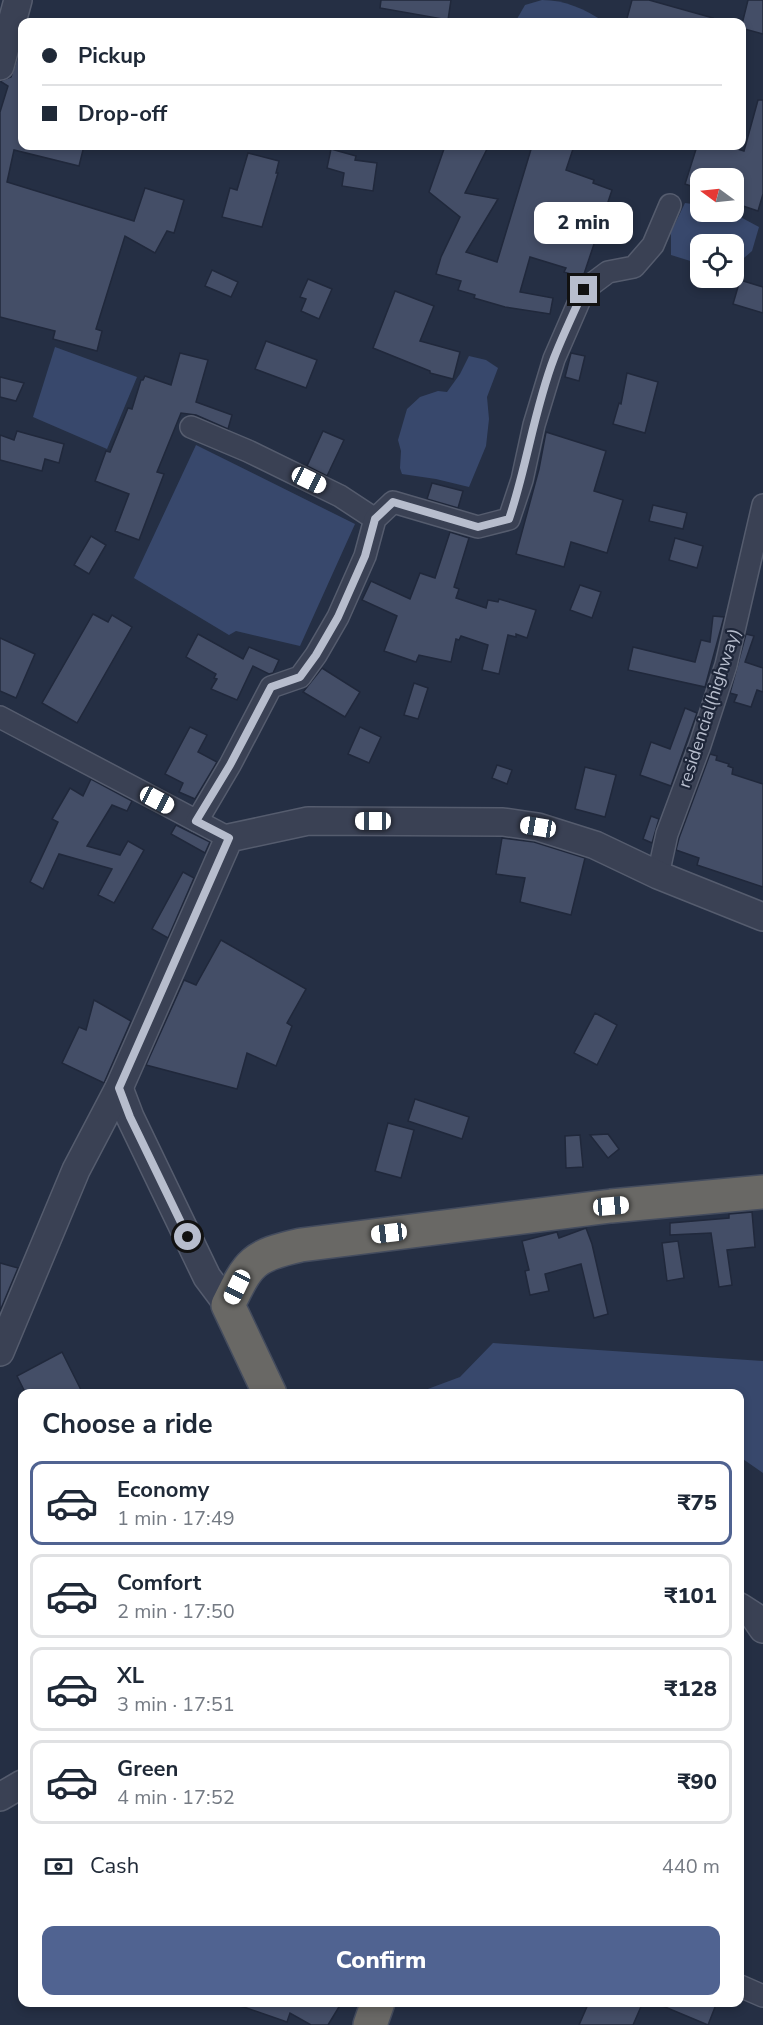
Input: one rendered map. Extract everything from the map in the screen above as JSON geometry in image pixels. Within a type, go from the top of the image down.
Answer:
[{"type":"highway","points":[[268,1389],[228,1305],[245,1270],[256,1260],[275,1251],[301,1245],[611,1206],[763,1192]]},
{"type":"highway","points":[[370,2025],[376,2007]]},
{"type":"street","points":[[0,66],[18,0]]},
{"type":"street","points":[[196,821],[230,765],[271,687],[300,677],[316,655],[338,617],[365,556],[375,519],[393,502],[478,527],[509,519],[522,480],[534,425],[554,358],[584,290],[608,272],[634,267],[653,245],[670,205]]},
{"type":"street","points":[[191,427],[248,451],[331,491],[375,519]]},
{"type":"street","name":"residencial(highway)","points":[[658,874],[667,834],[700,745],[726,665],[763,505]]},
{"type":"street","points":[[0,717],[229,838],[308,821],[503,822],[538,827],[595,845],[658,874],[763,917]]},
{"type":"street","points":[[0,1352],[76,1170],[119,1088],[229,838]]},
{"type":"street","points":[[119,1088],[130,1117],[207,1277],[228,1305]]},
{"type":"street","points":[[744,1610],[754,1616],[763,1629]]},
{"type":"street","points":[[0,1797],[18,1786]]},
{"type":"street","points":[[744,1988],[763,1996]]},
{"type":"water","points":[[542,0],[559,2],[574,6],[598,18],[518,18],[525,5]]},
{"type":"water","points":[[685,203],[690,204],[690,222],[744,222],[744,219],[759,227],[752,251],[744,258],[744,234],[690,234],[690,261],[671,255],[671,232]]},
{"type":"water","points":[[55,347],[137,377],[107,449],[33,417]]},
{"type":"water","points":[[469,356],[486,360],[498,368],[487,397],[489,419],[486,446],[469,487],[402,474],[398,440],[407,409],[420,397],[438,391],[447,392]]},
{"type":"water","points":[[196,445],[355,524],[300,646],[236,631],[229,635],[134,578]]},
{"type":"water","points":[[493,1343],[763,1361],[763,1473],[744,1460],[744,1389],[428,1389],[460,1377]]},
{"type":"building","points":[[381,0],[451,0],[448,18],[380,8]]},
{"type":"building","points":[[632,0],[649,0],[713,18],[627,18]]},
{"type":"building","points":[[748,0],[763,0],[763,34],[746,29],[746,18],[744,18]]},
{"type":"building","points":[[18,55],[18,150],[83,150],[79,166],[14,150],[7,182],[134,221],[145,188],[184,200],[174,233],[167,231],[155,253],[125,236],[96,329],[102,331],[97,351],[53,339],[55,331],[0,317],[0,112],[8,86],[0,81],[11,77]]},
{"type":"building","points":[[758,100],[763,100],[763,194],[758,211],[744,206],[744,168],[690,168],[696,150],[746,150]]},
{"type":"building","points":[[331,150],[356,156],[355,160],[377,163],[373,191],[342,186],[344,173],[327,168]]},
{"type":"building","points":[[444,150],[486,150],[465,193],[498,199],[466,252],[497,262],[531,150],[573,150],[566,170],[594,180],[593,183],[612,190],[584,274],[580,277],[564,272],[566,268],[530,257],[520,292],[553,298],[550,314],[505,307],[474,298],[475,295],[458,290],[461,281],[436,274],[441,257],[460,217],[429,192]]},
{"type":"building","points":[[248,153],[279,161],[276,173],[278,173],[262,227],[222,217],[230,188],[237,190]]},
{"type":"building","points":[[690,168],[690,186],[685,184]]},
{"type":"building","points":[[212,270],[238,282],[231,297],[205,286]]},
{"type":"building","points":[[308,279],[332,289],[319,319],[301,311],[306,299],[300,297]]},
{"type":"building","points":[[744,281],[763,287],[763,313],[733,304],[738,288],[744,288]]},
{"type":"building","points":[[395,291],[434,306],[420,341],[460,352],[453,379],[430,373],[430,371],[373,348]]},
{"type":"building","points":[[266,341],[317,360],[306,388],[255,369]]},
{"type":"building","points":[[180,353],[208,360],[196,402],[232,415],[228,429],[196,415],[181,413],[157,472],[164,474],[139,540],[115,531],[129,494],[95,481],[106,451],[110,452],[128,408],[132,409],[141,380],[145,376],[171,385]]},
{"type":"building","points":[[571,353],[585,356],[579,381],[565,377]]},
{"type":"building","points":[[627,373],[658,382],[645,433],[613,424],[619,403],[621,404]]},
{"type":"building","points":[[0,377],[24,383],[16,401],[0,397]]},
{"type":"building","points":[[17,431],[64,444],[59,463],[45,459],[42,471],[0,460],[0,435],[14,440]]},
{"type":"building","points":[[323,431],[344,440],[327,476],[307,466]]},
{"type":"building","points":[[546,432],[606,451],[594,491],[623,500],[607,553],[571,542],[564,567],[516,554],[539,469]]},
{"type":"building","points":[[432,483],[463,491],[458,508],[427,499]]},
{"type":"building","points":[[653,505],[687,513],[683,529],[649,521]]},
{"type":"building","points":[[450,532],[469,538],[454,587],[459,589],[456,598],[486,608],[488,600],[498,602],[499,599],[536,610],[527,638],[516,634],[516,637],[508,635],[499,674],[482,670],[488,645],[461,636],[459,640],[456,639],[451,662],[419,655],[416,662],[384,651],[397,616],[362,600],[371,581],[410,599],[420,573],[435,578]]},
{"type":"building","points":[[91,536],[106,545],[89,574],[74,565]]},
{"type":"building","points":[[675,538],[703,546],[697,568],[669,560]]},
{"type":"building","points":[[580,585],[601,592],[592,618],[570,610]]},
{"type":"building","points":[[93,614],[108,622],[112,615],[132,627],[77,723],[42,703]]},
{"type":"building","points":[[713,616],[724,617],[705,687],[628,670],[633,647],[695,662],[701,640],[710,642]]},
{"type":"building","points":[[198,634],[243,659],[249,647],[279,660],[273,673],[269,674],[253,666],[237,700],[211,689],[217,679],[214,678],[216,674],[186,657]]},
{"type":"building","points":[[746,634],[754,636],[745,662],[763,668],[763,692],[757,690],[751,707],[734,702],[737,695],[730,693]]},
{"type":"building","points":[[0,638],[35,654],[16,698],[0,691]]},
{"type":"building","points":[[322,668],[360,692],[345,717],[303,692]]},
{"type":"building","points":[[414,683],[428,688],[418,719],[404,715]]},
{"type":"building","points":[[685,708],[697,713],[671,786],[640,775],[651,742],[670,749]]},
{"type":"building","points":[[190,727],[207,735],[198,752],[217,762],[195,799],[179,792],[183,783],[165,774]]},
{"type":"building","points":[[360,727],[381,737],[369,763],[348,754]]},
{"type":"building","points":[[710,754],[717,756],[716,760],[729,764],[728,766],[733,768],[732,774],[763,784],[763,887],[697,865],[699,858],[676,850]]},
{"type":"building","points":[[497,765],[512,770],[507,784],[492,778]]},
{"type":"building","points":[[585,767],[616,775],[605,817],[575,809]]},
{"type":"building","points":[[91,779],[132,801],[127,811],[112,805],[87,846],[120,855],[128,841],[144,850],[114,903],[98,895],[112,869],[59,854],[43,889],[30,882],[58,822],[52,819],[70,788],[83,796]]},
{"type":"building","points":[[651,816],[659,819],[652,843],[643,839]]},
{"type":"building","points":[[176,825],[210,842],[205,853],[171,834]]},
{"type":"building","points":[[502,838],[534,842],[585,858],[571,915],[520,902],[525,878],[496,874]]},
{"type":"building","points":[[183,872],[194,878],[168,938],[152,929]]},
{"type":"building","points":[[221,940],[306,989],[287,1023],[292,1026],[276,1066],[247,1053],[237,1089],[146,1065],[184,980],[196,985]]},
{"type":"building","points":[[94,1000],[131,1021],[104,1083],[62,1063],[79,1027],[86,1030]]},
{"type":"building","points":[[595,1013],[617,1025],[597,1065],[574,1053]]},
{"type":"building","points":[[415,1099],[469,1117],[462,1139],[408,1121]]},
{"type":"building","points":[[388,1123],[414,1130],[401,1178],[375,1171]]},
{"type":"building","points":[[608,1134],[619,1149],[608,1158],[590,1135]]},
{"type":"building","points":[[580,1135],[583,1167],[566,1168],[565,1136]]},
{"type":"building","points":[[752,1212],[755,1247],[727,1250],[732,1285],[719,1287],[711,1233],[670,1235],[670,1223],[729,1218],[729,1214]]},
{"type":"building","points":[[586,1228],[592,1244],[608,1314],[594,1318],[581,1264],[545,1274],[549,1291],[530,1295],[525,1271],[529,1270],[522,1241],[557,1232],[559,1238]]},
{"type":"building","points":[[678,1241],[684,1278],[667,1281],[662,1243]]},
{"type":"building","points":[[0,1263],[18,1268],[0,1311]]},
{"type":"building","points":[[62,1352],[80,1389],[24,1389],[17,1376]]},
{"type":"building","points":[[244,2007],[339,2007],[328,2025],[311,2025],[290,2013],[287,2022]]},
{"type":"building","points":[[587,2007],[641,2007],[633,2025],[579,2025]]},
{"type":"building","points":[[665,2007],[715,2007],[708,2025]]},
{"type":"route","points":[[188,1237],[130,1117],[119,1088],[229,838],[196,821],[230,765],[271,687],[300,677],[316,655],[338,617],[365,556],[375,519],[393,502],[478,527],[509,519],[522,480],[534,425],[554,358],[584,290]]}]
